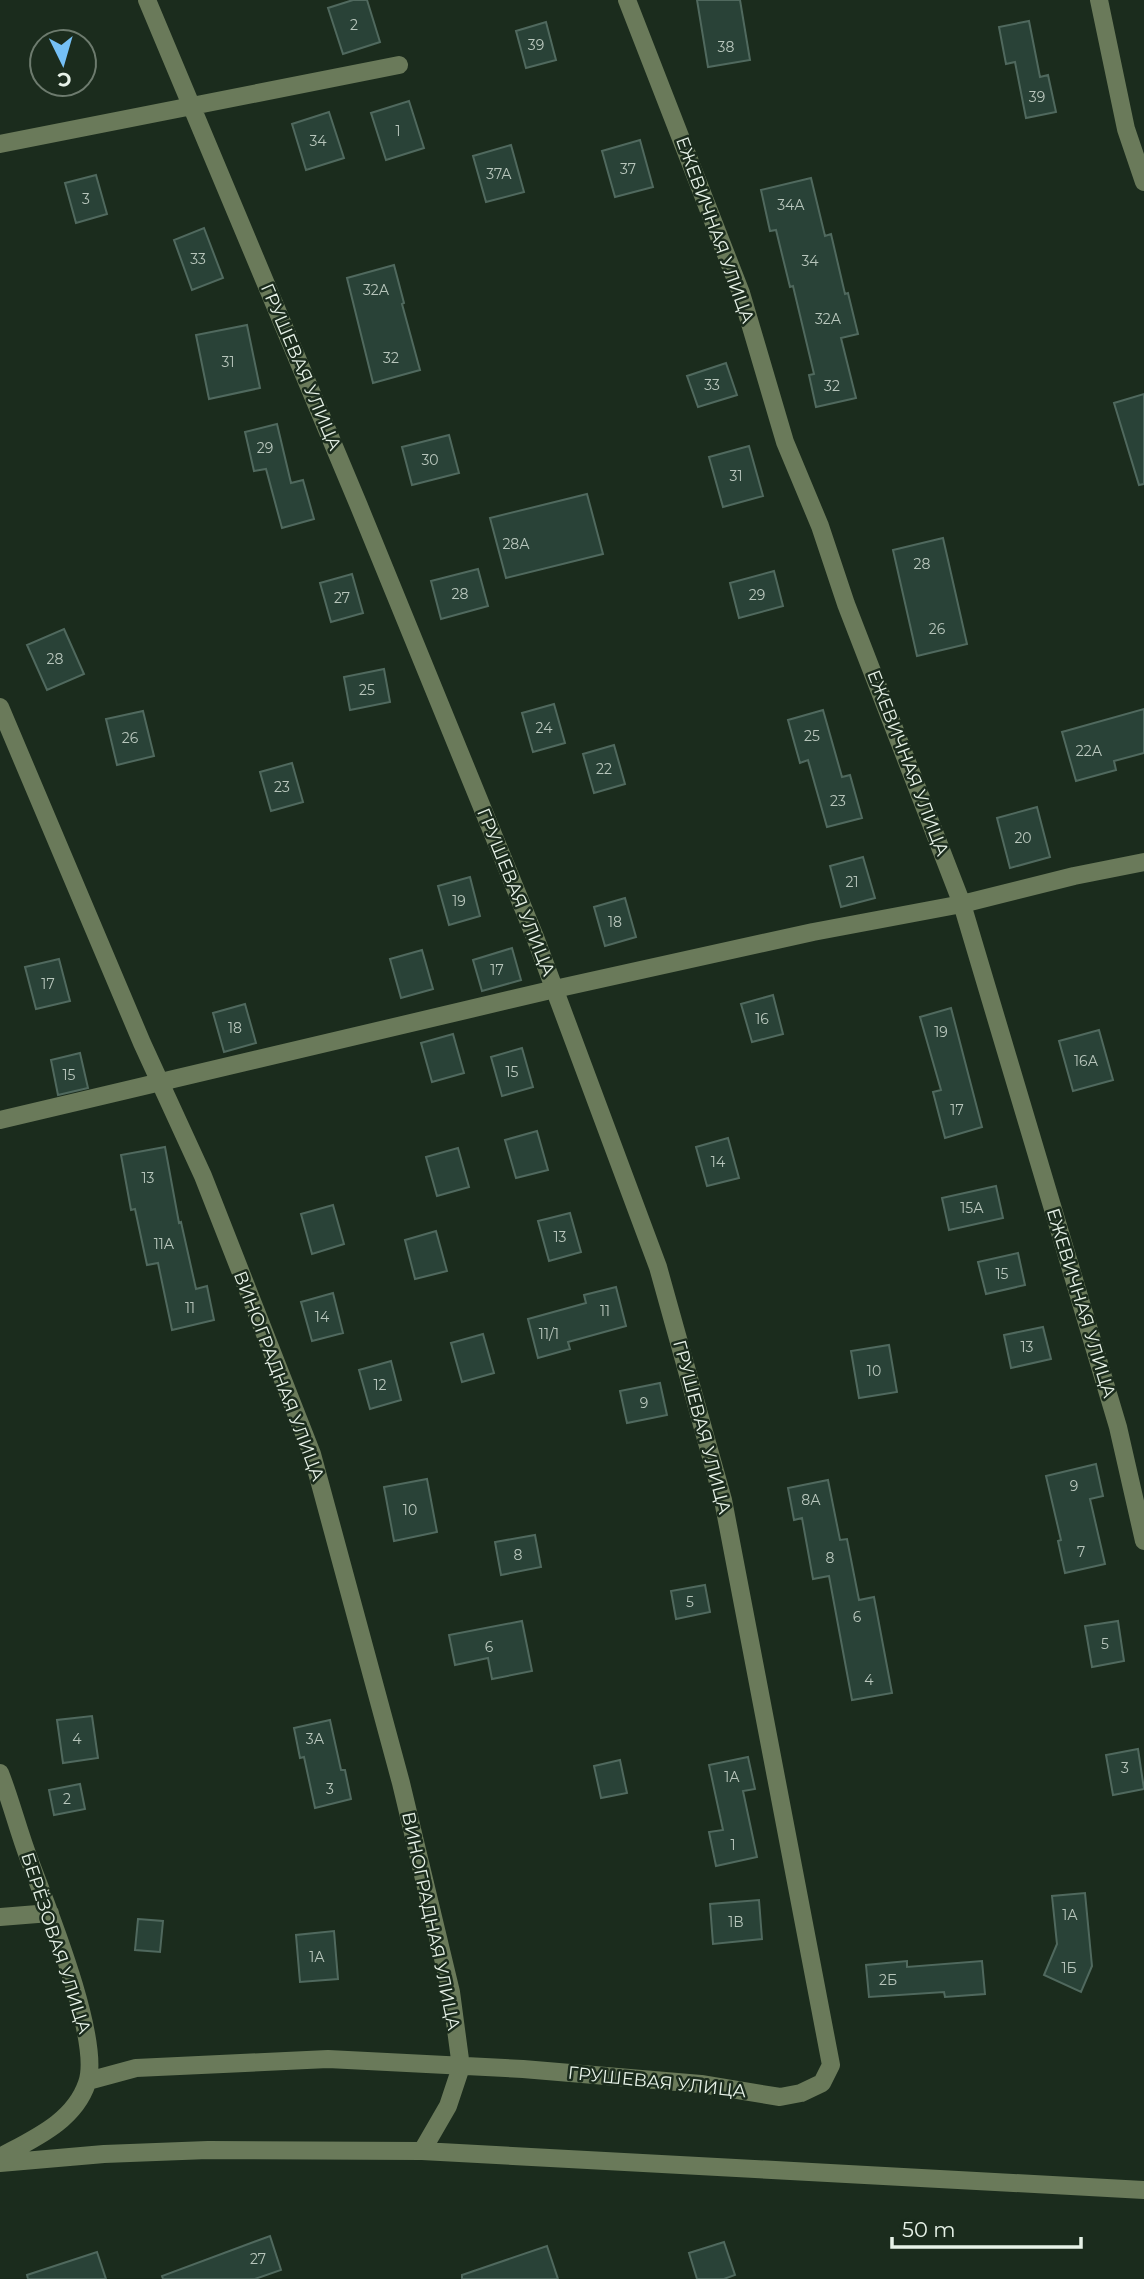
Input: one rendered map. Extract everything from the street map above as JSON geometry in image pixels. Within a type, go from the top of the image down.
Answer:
[{"type":"street","name":"ГРУШЕВАЯ УЛИЦА","points":[[88,2081],[136,2068],[328,2060],[523,2069],[701,2084],[780,2097],[801,2093],[822,2083],[831,2065],[723,1500],[658,1266],[555,989],[364,519],[148,0]]},
{"type":"street","name":"ЕЖЕВИЧНАЯ УЛИЦА","points":[[627,0],[741,293],[785,442],[820,526],[851,617],[962,904],[1118,1427],[1144,1541]]},
{"type":"street","points":[[1099,0],[1126,130],[1144,182]]},
{"type":"street","points":[[0,144],[194,108],[398,65]]},
{"type":"street","name":"ВИНОГРАДНАЯ УЛИЦА","points":[[0,706],[159,1082],[203,1176],[312,1454],[401,1783],[451,1992],[461,2067],[448,2106],[422,2151]]},
{"type":"street","points":[[0,1120],[555,989],[813,932],[962,904],[1144,862]]},
{"type":"street","name":"БЕРЁЗОВАЯ УЛИЦА","points":[[0,1773],[50,1913],[90,2045],[88,2081],[78,2102],[51,2129],[0,2157]]},
{"type":"street","points":[[0,1917],[50,1913]]},
{"type":"street","points":[[0,2163],[104,2154],[208,2150],[422,2151],[1144,2190]]},
{"type":"building","points":[[353,0],[367,0],[380,42],[343,54],[328,8]]},
{"type":"building","points":[[697,0],[740,0],[750,60],[708,67]]},
{"type":"building","points":[[1029,21],[1040,77],[1048,75],[1056,112],[1026,118],[1015,62],[1006,64],[999,27]]},
{"type":"building","points":[[546,22],[556,60],[526,68],[516,31]]},
{"type":"building","points":[[409,101],[424,148],[386,160],[371,113]]},
{"type":"building","points":[[329,112],[344,158],[306,170],[292,124]]},
{"type":"building","points":[[640,140],[653,187],[615,197],[602,151]]},
{"type":"building","points":[[511,145],[524,192],[486,202],[473,156]]},
{"type":"building","points":[[96,175],[107,214],[76,223],[65,183]]},
{"type":"building","points":[[811,178],[825,236],[831,234],[845,294],[848,293],[858,334],[841,338],[856,398],[816,407],[809,375],[814,374],[793,286],[790,287],[776,230],[770,231],[761,190]]},
{"type":"building","points":[[204,228],[223,278],[192,290],[174,240]]},
{"type":"building","points":[[394,265],[420,370],[373,383],[347,278]]},
{"type":"building","points":[[247,325],[260,388],[209,399],[196,335]]},
{"type":"building","points":[[726,363],[737,395],[698,407],[687,376]]},
{"type":"building","points":[[1144,394],[1144,484],[1139,485],[1114,403]]},
{"type":"building","points":[[277,424],[291,483],[303,480],[314,519],[282,528],[266,469],[254,471],[245,432]]},
{"type":"building","points":[[449,435],[459,473],[412,485],[402,447]]},
{"type":"building","points":[[749,446],[763,496],[723,507],[709,457]]},
{"type":"building","points":[[587,494],[603,554],[506,578],[490,518]]},
{"type":"building","points":[[943,538],[967,644],[917,656],[893,550]]},
{"type":"building","points":[[478,569],[488,606],[441,619],[431,581]]},
{"type":"building","points":[[774,571],[783,606],[739,618],[730,583]]},
{"type":"building","points":[[352,574],[363,613],[331,622],[320,583]]},
{"type":"building","points":[[64,629],[84,674],[47,690],[27,645]]},
{"type":"building","points":[[384,669],[390,702],[350,710],[344,677]]},
{"type":"building","points":[[554,704],[565,743],[533,752],[522,713]]},
{"type":"building","points":[[1144,709],[1144,753],[1114,761],[1116,770],[1076,781],[1062,732]]},
{"type":"building","points":[[823,710],[842,777],[850,775],[862,818],[827,827],[808,760],[800,763],[788,720]]},
{"type":"building","points":[[143,711],[154,756],[117,765],[106,719]]},
{"type":"building","points":[[614,745],[625,784],[594,793],[583,754]]},
{"type":"building","points":[[292,763],[303,802],[271,811],[260,772]]},
{"type":"building","points":[[1037,807],[1050,857],[1010,868],[997,818]]},
{"type":"building","points":[[863,857],[875,898],[841,907],[830,866]]},
{"type":"building","points":[[470,877],[480,916],[449,925],[438,886]]},
{"type":"building","points":[[625,898],[636,937],[605,946],[594,907]]},
{"type":"building","points":[[512,948],[521,980],[482,991],[473,960]]},
{"type":"building","points":[[422,950],[433,989],[401,998],[390,959]]},
{"type":"building","points":[[59,959],[70,1001],[36,1009],[25,967]]},
{"type":"building","points":[[773,995],[783,1034],[752,1042],[741,1004]]},
{"type":"building","points":[[245,1004],[256,1043],[224,1052],[213,1013]]},
{"type":"building","points":[[951,1008],[982,1127],[945,1138],[933,1092],[941,1090],[920,1017]]},
{"type":"building","points":[[1099,1030],[1113,1080],[1073,1091],[1059,1041]]},
{"type":"building","points":[[453,1034],[464,1073],[432,1082],[421,1043]]},
{"type":"building","points":[[522,1048],[533,1087],[502,1096],[491,1057]]},
{"type":"building","points":[[80,1053],[88,1088],[58,1095],[51,1060]]},
{"type":"building","points":[[537,1131],[548,1170],[516,1178],[505,1140]]},
{"type":"building","points":[[728,1138],[739,1178],[707,1186],[696,1147]]},
{"type":"building","points":[[165,1147],[179,1223],[181,1222],[196,1289],[207,1286],[214,1320],[172,1330],[158,1263],[147,1265],[135,1209],[131,1210],[121,1155]]},
{"type":"building","points":[[458,1148],[469,1187],[437,1196],[426,1157]]},
{"type":"building","points":[[996,1186],[1003,1218],[949,1230],[942,1198]]},
{"type":"building","points":[[333,1205],[344,1244],[312,1254],[301,1214]]},
{"type":"building","points":[[570,1213],[581,1252],[549,1261],[538,1221]]},
{"type":"building","points":[[436,1231],[447,1271],[415,1279],[405,1240]]},
{"type":"building","points":[[1018,1253],[1025,1285],[986,1294],[978,1262]]},
{"type":"building","points":[[616,1287],[626,1326],[568,1342],[570,1349],[538,1358],[528,1319],[586,1303],[584,1295]]},
{"type":"building","points":[[333,1293],[343,1333],[312,1341],[301,1302]]},
{"type":"building","points":[[1043,1327],[1051,1359],[1011,1368],[1004,1335]]},
{"type":"building","points":[[483,1334],[494,1373],[462,1382],[451,1343]]},
{"type":"building","points":[[889,1345],[897,1392],[859,1398],[851,1351]]},
{"type":"building","points":[[391,1361],[401,1400],[370,1409],[359,1370]]},
{"type":"building","points":[[660,1383],[667,1415],[627,1423],[620,1391]]},
{"type":"building","points":[[1096,1464],[1103,1496],[1090,1499],[1105,1564],[1065,1573],[1058,1541],[1061,1540],[1046,1476]]},
{"type":"building","points":[[427,1479],[437,1532],[394,1541],[384,1487]]},
{"type":"building","points":[[828,1480],[840,1540],[847,1539],[859,1600],[874,1597],[892,1693],[852,1700],[829,1576],[813,1579],[802,1518],[794,1520],[788,1488]]},
{"type":"building","points":[[535,1535],[541,1567],[501,1575],[495,1542]]},
{"type":"building","points":[[705,1585],[710,1612],[676,1619],[671,1591]]},
{"type":"building","points":[[522,1621],[532,1671],[492,1679],[488,1658],[455,1665],[449,1635]]},
{"type":"building","points":[[1118,1621],[1124,1661],[1092,1667],[1085,1626]]},
{"type":"building","points":[[92,1716],[98,1758],[63,1763],[57,1720]]},
{"type":"building","points":[[330,1720],[341,1770],[345,1770],[351,1799],[315,1808],[304,1757],[300,1758],[294,1728]]},
{"type":"building","points":[[1138,1749],[1144,1789],[1113,1795],[1106,1755]]},
{"type":"building","points":[[748,1757],[755,1789],[743,1791],[757,1857],[716,1866],[709,1832],[723,1830],[709,1765]]},
{"type":"building","points":[[620,1760],[627,1793],[601,1798],[594,1766]]},
{"type":"building","points":[[80,1784],[85,1809],[54,1815],[49,1790]]},
{"type":"building","points":[[1085,1893],[1092,1966],[1081,1992],[1044,1975],[1057,1944],[1052,1896]]},
{"type":"building","points":[[759,1900],[762,1939],[713,1944],[710,1904]]},
{"type":"building","points":[[138,1919],[163,1921],[160,1952],[135,1950]]},
{"type":"building","points":[[334,1931],[338,1979],[300,1982],[296,1935]]},
{"type":"building","points":[[907,1961],[907,1967],[982,1961],[985,1994],[945,1997],[944,1992],[869,1997],[866,1965]]},
{"type":"building","points":[[270,2236],[281,2270],[255,2279],[163,2279],[162,2276]]},
{"type":"building","points":[[724,2242],[735,2275],[724,2279],[697,2279],[689,2253]]},
{"type":"building","points":[[547,2246],[558,2279],[462,2279],[462,2275]]},
{"type":"building","points":[[97,2252],[106,2279],[28,2279],[27,2275]]}]
